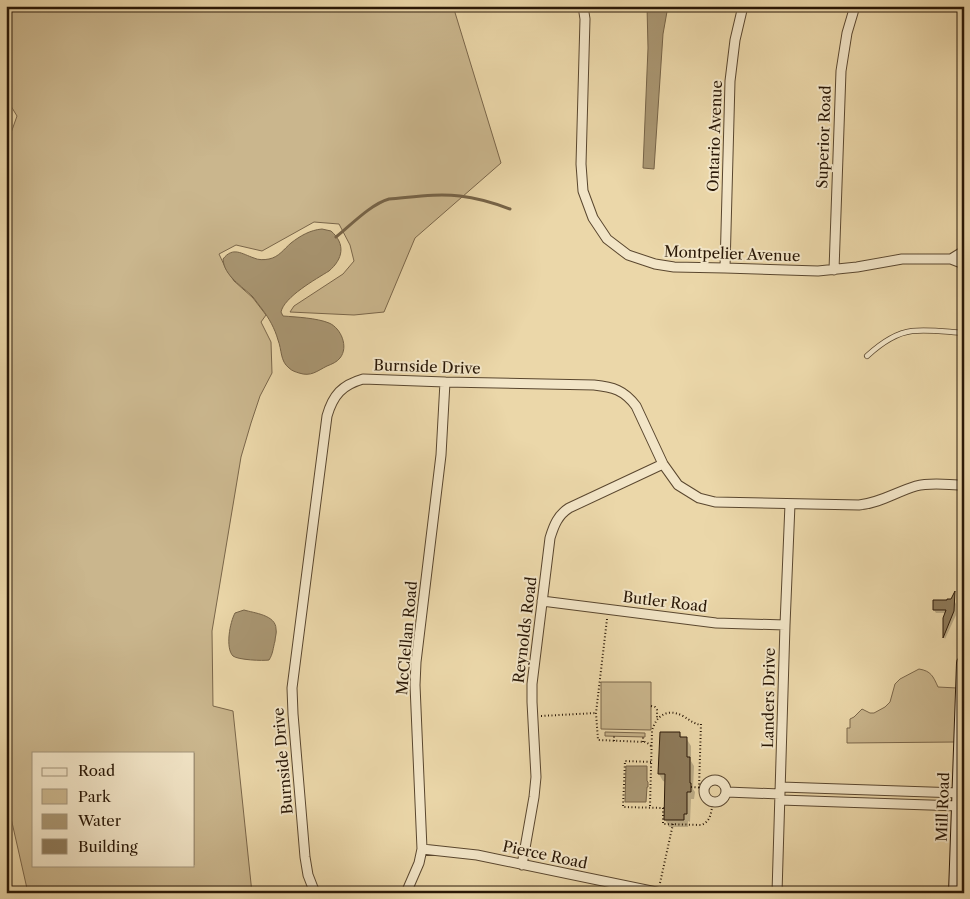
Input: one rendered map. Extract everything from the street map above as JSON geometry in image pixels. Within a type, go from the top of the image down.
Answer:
[{"type":"street","name":"Montpelier Avenue","points":[[583,6],[585,18],[580,164],[583,191],[592,218],[607,239],[628,255],[655,264],[674,267],[818,271],[902,260],[951,259],[964,264]]},
{"type":"street","name":"Ontario Avenue","points":[[725,268],[730,80],[735,40],[743,6]]},
{"type":"street","name":"Superior Road","points":[[834,270],[840,71],[854,6]]},
{"type":"street","name":"Montpelier Avenue","points":[[951,259],[964,252]]},
{"type":"street","name":"Burnside Drive","points":[[315,893],[308,875],[305,857],[292,694],[296,648],[327,416],[331,403],[340,391],[352,383],[363,379],[383,379],[594,385],[616,389],[636,406],[663,464],[678,485],[699,498],[715,502],[859,505],[868,504],[916,486],[964,485]]},
{"type":"street","name":"McClellan Road","points":[[406,893],[419,863],[422,849],[415,686],[416,662],[441,456],[445,382]]},
{"type":"street","name":"Reynolds Road","points":[[522,865],[536,777],[532,684],[550,538],[555,523],[563,512],[570,508],[663,464]]},
{"type":"street","name":"Landers Drive","points":[[777,893],[790,504]]},
{"type":"street","name":"Butler Road","points":[[542,601],[716,622],[785,625]]},
{"type":"street","name":"Mill Road","points":[[956,893],[964,663]]},
{"type":"street","points":[[716,780],[725,785],[726,792],[726,796],[720,802],[713,802],[706,798],[702,788],[709,782],[716,780]]},
{"type":"street","points":[[726,792],[959,799]]},
{"type":"street","points":[[780,793],[959,799]]},
{"type":"street","name":"Pierce Road","points":[[422,849],[477,855],[660,892]]},
{"type":"lane","points":[[867,356],[878,346],[893,337],[911,331],[964,333]]},
{"type":"path","points":[[608,609],[596,713],[598,740],[644,742],[652,748]]},
{"type":"path","points":[[651,706],[655,706],[657,709],[657,719]]},
{"type":"path","points":[[533,716],[596,713]]},
{"type":"path","points":[[650,808],[653,727],[657,719],[663,714],[681,715],[692,723],[701,724],[702,788],[691,787]]},
{"type":"path","points":[[614,736],[614,741]]},
{"type":"path","points":[[643,736],[644,742]]},
{"type":"path","points":[[644,742],[652,736]]},
{"type":"path","points":[[651,762],[625,761],[623,807],[663,808],[663,824],[703,825],[709,819],[713,802]]},
{"type":"path","points":[[660,892],[673,824]]},
{"type":"green space","points":[[6,6],[453,6],[501,163],[415,238],[384,312],[354,315],[290,312],[294,306],[343,274],[354,261],[350,245],[339,224],[314,222],[262,251],[236,245],[219,254],[234,281],[253,298],[266,315],[261,322],[271,342],[272,373],[260,396],[241,457],[212,631],[213,706],[233,711],[252,893],[28,893],[11,818],[6,819],[6,147],[17,116],[6,98]]},
{"type":"green space","points":[[919,669],[931,675],[938,687],[957,688],[955,742],[847,743],[847,728],[850,728],[850,719],[862,709],[874,713],[885,707],[890,702],[895,684],[900,679]]},
{"type":"green space","points":[[601,682],[651,682],[651,730],[601,729]]},
{"type":"green space","points":[[605,732],[645,733],[645,737],[605,736]]},
{"type":"water","points":[[647,6],[668,6],[663,34],[654,169],[643,168],[648,48]]},
{"type":"water","points":[[322,229],[331,231],[336,236],[341,246],[340,256],[329,271],[288,300],[281,312],[283,316],[319,320],[333,325],[340,333],[344,349],[343,354],[336,362],[314,373],[303,374],[293,371],[286,365],[277,336],[265,312],[253,297],[230,276],[223,259],[234,252],[256,259],[265,260],[273,258],[302,236]]},
{"type":"water","points":[[244,610],[264,615],[275,624],[275,641],[269,660],[240,658],[233,656],[231,652],[229,635],[231,622],[235,613]]},
{"type":"water","points":[[626,766],[647,766],[648,787],[646,802],[625,802]]},
{"type":"building","points":[[955,591],[954,611],[943,638],[943,618],[946,610],[933,610],[933,600],[951,599]]},
{"type":"building","points":[[660,732],[680,732],[680,737],[687,737],[687,757],[690,757],[691,792],[687,792],[687,814],[684,814],[684,820],[664,820],[665,774],[658,774]]},
{"type":"waterway","points":[[336,237],[368,210],[389,199],[451,195],[480,199],[510,209]]}]
